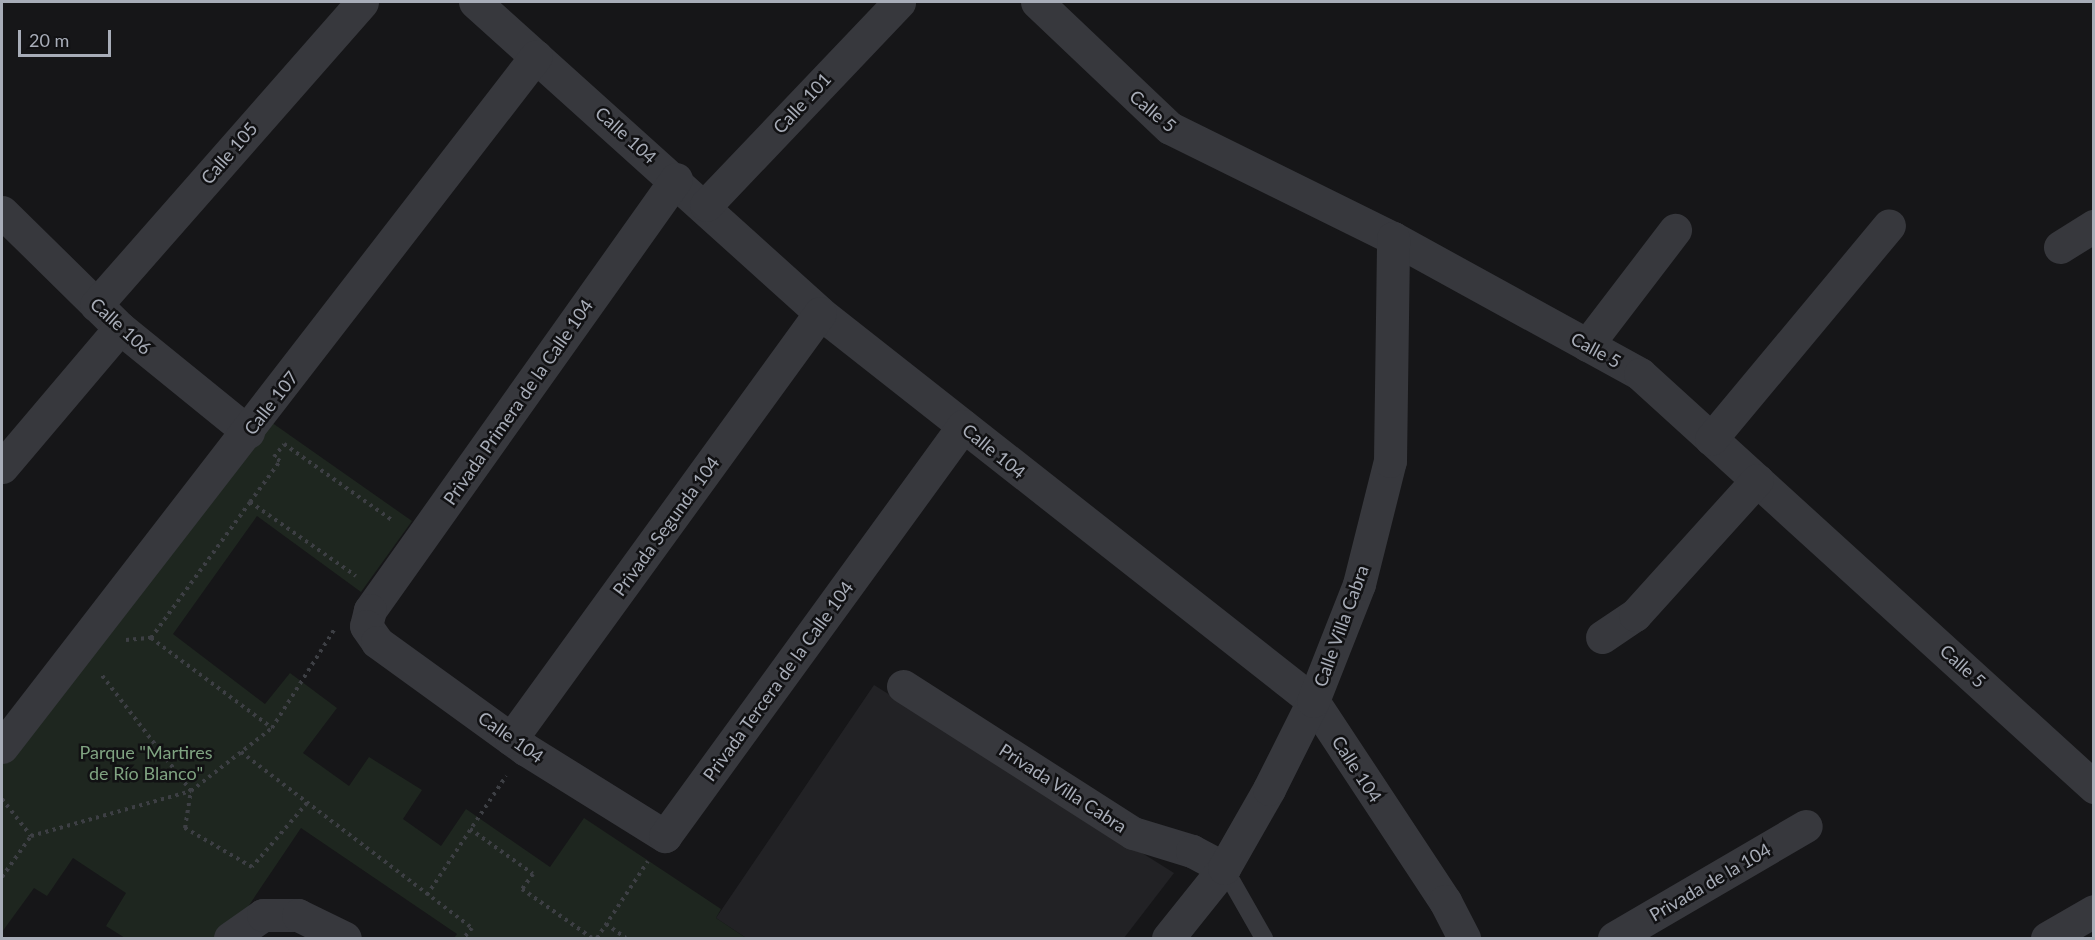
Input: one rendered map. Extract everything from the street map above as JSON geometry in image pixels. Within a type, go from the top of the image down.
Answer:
[{"type":"street","name":"Calle 105","points":[[96,305],[362,2]]},
{"type":"street","name":"Calle 104","points":[[475,2],[706,206],[820,313],[1313,701],[1445,902],[1464,939]]},
{"type":"street","name":"Calle 101","points":[[706,206],[899,2]]},
{"type":"street","name":"Calle 5","points":[[1037,2],[1170,128],[1393,238],[1640,374],[2094,788]]},
{"type":"street","name":"Calle 107","points":[[2,747],[537,56]]},
{"type":"street","name":"Privada Primera de la Calle 104","points":[[368,618],[676,179]]},
{"type":"street","name":"Calle 106","points":[[2,212],[120,328],[248,432]]},
{"type":"street","points":[[1712,439],[1889,225]]},
{"type":"street","points":[[2060,247],[2094,226]]},
{"type":"street","points":[[1587,345],[1675,230]]},
{"type":"street","name":"Calle Villa Cabra","points":[[1167,939],[1224,868],[1313,701],[1359,584],[1390,461],[1393,238]]},
{"type":"street","name":"Privada Segunda 104","points":[[518,744],[820,313]]},
{"type":"street","points":[[2,467],[120,328]]},
{"type":"street","name":"Privada Tercera de la Calle 104","points":[[665,836],[963,426]]},
{"type":"street","points":[[1602,637],[1635,615],[1757,480]]},
{"type":"street","name":"Calle 104","points":[[368,618],[377,642],[518,744],[665,836]]},
{"type":"street","name":"Privada Villa Cabra","points":[[903,686],[1133,833],[1192,851],[1224,868]]},
{"type":"street","name":"Privada de la 104","points":[[1614,939],[1806,826]]},
{"type":"street","points":[[2047,939],[2094,911]]},
{"type":"street","points":[[230,939],[263,915],[298,915],[345,939]]},
{"type":"lane","points":[[1224,868],[1264,939]]},
{"type":"path","points":[[151,638],[280,461],[274,457],[284,444],[399,525],[392,534]]},
{"type":"path","points":[[250,502],[362,580],[368,570]]},
{"type":"path","points":[[2,877],[31,836],[191,791],[272,728],[354,598],[368,618]]},
{"type":"path","points":[[116,640],[151,638],[272,728]]},
{"type":"path","points":[[95,665],[191,791],[185,828],[252,867],[307,802]]},
{"type":"path","points":[[427,895],[470,829],[518,744]]},
{"type":"path","points":[[241,752],[472,928],[464,939]]},
{"type":"path","points":[[2,799],[31,836]]},
{"type":"path","points":[[470,829],[533,874],[522,890],[592,939]]},
{"type":"path","points":[[597,939],[665,836]]},
{"type":"path","points":[[606,924],[626,939]]},
{"type":"shaded area","points":[[874,685],[1174,873],[1124,938],[746,938],[716,918]]},
{"type":"green space","name":"Parque \"Martires de Río Blanco\"","points":[[261,415],[412,521],[361,592],[257,516],[173,634],[265,704],[290,673],[337,708],[303,753],[349,786],[369,757],[422,790],[403,819],[441,846],[466,809],[550,867],[584,818],[721,909],[716,918],[746,938],[454,938],[457,934],[301,828],[227,938],[125,938],[106,926],[126,893],[73,858],[47,896],[34,888],[2,932],[2,747]]}]
